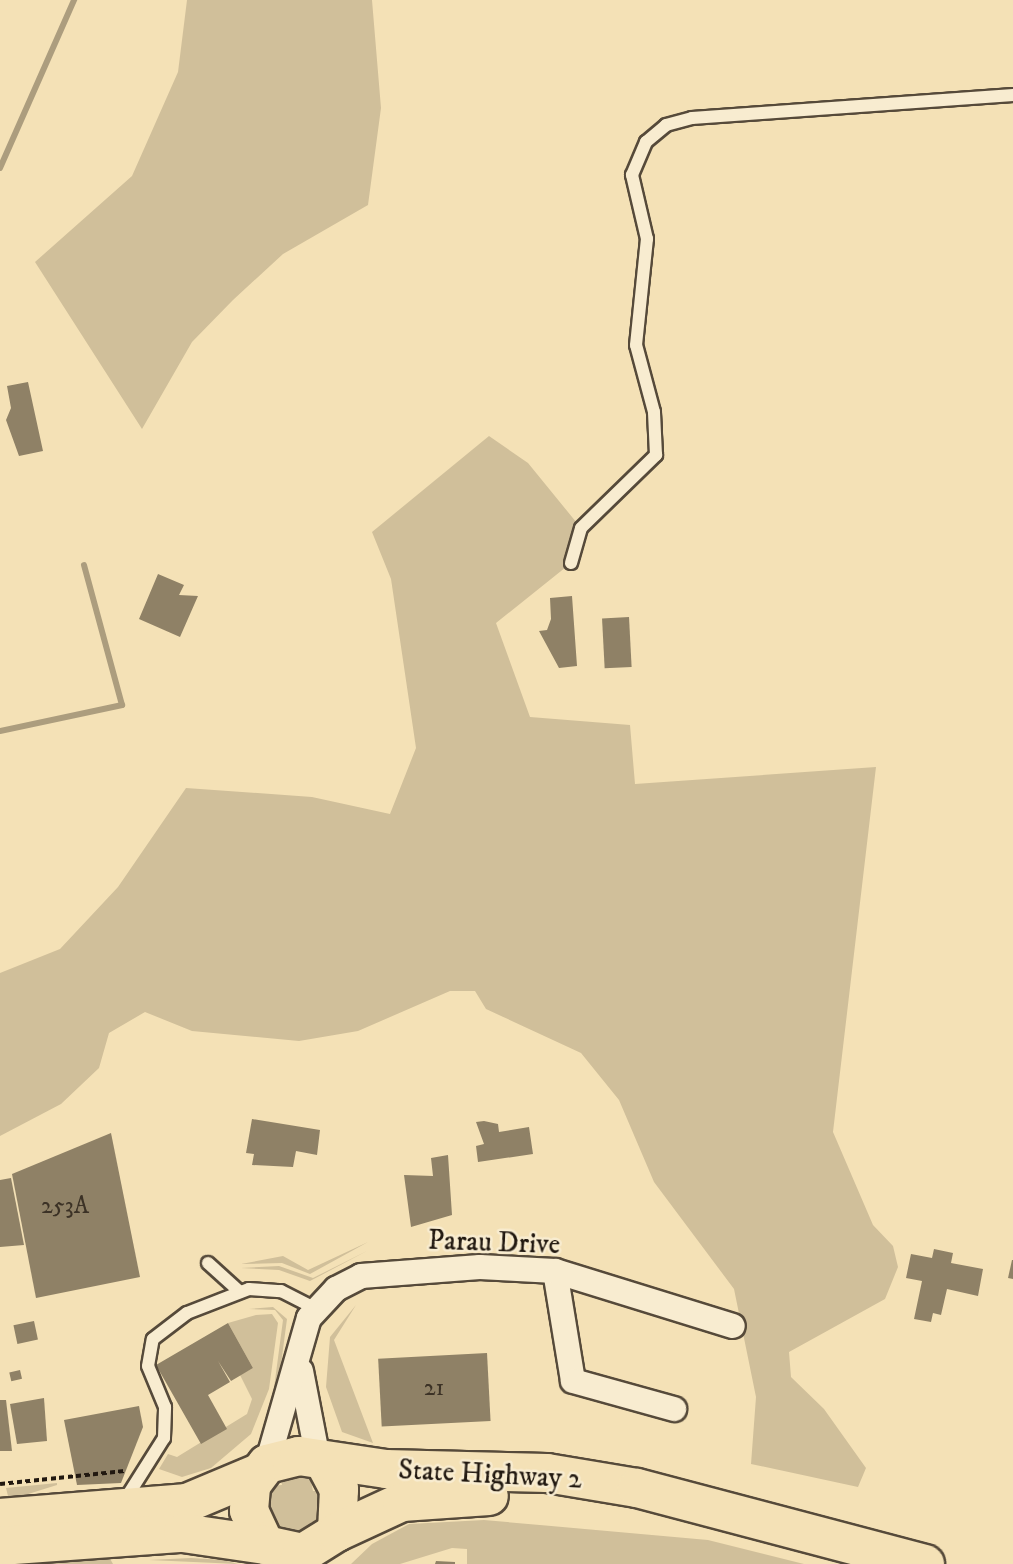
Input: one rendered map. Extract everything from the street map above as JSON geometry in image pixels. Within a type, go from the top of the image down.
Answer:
[{"type":"highway","points":[[0,1518],[121,1506],[187,1503],[262,1469],[281,1457],[321,1461],[339,1489],[337,1532],[303,1553],[183,1533],[0,1546]]},
{"type":"highway","name":"State Highway 2","points":[[321,1461],[547,1473],[686,1500],[735,1519],[925,1564]]},
{"type":"highway","points":[[262,1469],[249,1510],[265,1545]]},
{"type":"highway","name":"State Highway 2","points":[[337,1532],[390,1505],[466,1495],[735,1519]]},
{"type":"street","name":"Parau Drive","points":[[314,1308],[348,1282],[374,1273],[480,1267],[555,1271],[733,1326]]},
{"type":"street","points":[[555,1271],[573,1381],[674,1409]]},
{"type":"street","points":[[262,1469],[300,1364],[314,1308]]},
{"type":"street","points":[[300,1364],[321,1461]]},
{"type":"lane","points":[[571,564],[581,528],[656,455],[654,412],[636,345],[647,239],[632,175],[646,142],[666,125],[705,116],[1013,95]]},
{"type":"lane","points":[[208,1263],[240,1292]]},
{"type":"lane","points":[[121,1506],[164,1438],[165,1407],[148,1366],[153,1339],[187,1313],[240,1292],[281,1291],[314,1308]]},
{"type":"path","points":[[0,1484],[114,1476],[129,1468]]},
{"type":"shaded area","points":[[187,0],[372,0],[381,108],[368,205],[283,254],[233,300],[192,342],[142,429],[35,262],[132,176],[178,72]]},
{"type":"shaded area","points":[[489,436],[528,463],[581,528],[571,563],[496,623],[530,717],[630,725],[635,784],[876,767],[833,1132],[873,1225],[893,1246],[898,1267],[885,1299],[789,1352],[791,1377],[824,1409],[866,1468],[858,1487],[751,1464],[756,1397],[734,1289],[654,1182],[619,1100],[581,1053],[486,1009],[475,991],[450,991],[358,1031],[299,1041],[192,1031],[145,1012],[109,1033],[99,1068],[61,1104],[0,1136],[0,973],[60,949],[118,887],[186,788],[312,797],[390,814],[416,748],[391,579],[372,532]]},
{"type":"shaded area","points":[[368,1242],[310,1274],[282,1263],[241,1264],[283,1256],[308,1270]]},
{"type":"shaded area","points":[[367,1251],[310,1281],[279,1270],[241,1268],[279,1266],[313,1278]]},
{"type":"shaded area","points":[[356,1305],[334,1340],[373,1443],[342,1432],[326,1387],[330,1337]]},
{"type":"shaded area","points":[[273,1307],[287,1319],[279,1379],[272,1403],[283,1320],[275,1310],[249,1309]]},
{"type":"shaded area","points":[[272,1314],[278,1323],[269,1389],[251,1434],[211,1468],[182,1477],[159,1469],[168,1454],[177,1457],[247,1414],[252,1399],[240,1375],[253,1368],[228,1323],[256,1315]]},
{"type":"shaded area","points":[[302,1474],[310,1477],[313,1491],[322,1491],[321,1522],[311,1522],[310,1533],[302,1536],[276,1530],[267,1522],[269,1486],[282,1485],[280,1476]]},
{"type":"shaded area","points":[[57,1483],[9,1500],[6,1488]]},
{"type":"shaded area","points":[[484,1520],[708,1540],[804,1564],[467,1564],[467,1549],[452,1548],[400,1564],[351,1564],[372,1544],[409,1524]]},
{"type":"shaded area","points":[[109,1557],[113,1564],[37,1564]]},
{"type":"shaded area","points":[[149,1560],[223,1560],[238,1564]]},
{"type":"building","points":[[28,382],[43,451],[19,456],[6,420],[11,408],[7,386]]},
{"type":"building","points":[[158,574],[184,585],[179,595],[198,596],[180,637],[139,619]]},
{"type":"building","points":[[572,596],[577,666],[559,668],[539,631],[547,630],[551,619],[550,598]]},
{"type":"building","points":[[629,617],[632,667],[605,668],[602,618]]},
{"type":"building","points":[[252,1119],[320,1130],[317,1155],[296,1151],[293,1167],[252,1165],[254,1154],[246,1153]]},
{"type":"building","points":[[476,1122],[498,1124],[499,1132],[529,1127],[533,1154],[478,1162],[476,1146],[484,1144]]},
{"type":"building","points":[[111,1133],[140,1277],[36,1298],[12,1174]]},
{"type":"building","points":[[448,1155],[452,1215],[411,1227],[404,1175],[433,1176],[431,1158]]},
{"type":"building","points":[[11,1178],[24,1245],[0,1247],[0,1180]]},
{"type":"building","points":[[934,1249],[953,1253],[951,1263],[983,1269],[978,1296],[947,1289],[941,1315],[933,1313],[931,1322],[914,1319],[922,1281],[906,1278],[911,1254],[932,1258]]},
{"type":"building","points":[[1013,1260],[1013,1279],[1008,1278]]},
{"type":"building","points":[[34,1321],[38,1340],[17,1344],[13,1325]]},
{"type":"building","points":[[228,1323],[253,1368],[231,1381],[218,1361],[230,1382],[208,1395],[227,1429],[201,1444],[156,1365]]},
{"type":"building","points":[[487,1353],[491,1421],[382,1427],[378,1359]]},
{"type":"building","points":[[20,1370],[22,1379],[11,1381],[9,1372]]},
{"type":"building","points":[[44,1398],[47,1441],[17,1444],[10,1404]]},
{"type":"building","points":[[0,1400],[6,1400],[12,1451],[0,1451]]},
{"type":"building","points":[[139,1406],[143,1427],[121,1483],[77,1485],[64,1420]]},
{"type":"building","points":[[436,1561],[455,1562],[455,1564],[435,1564]]},
{"type":"waterway","points":[[0,168],[74,0]]},
{"type":"waterway","points":[[0,731],[122,705],[84,565]]}]
